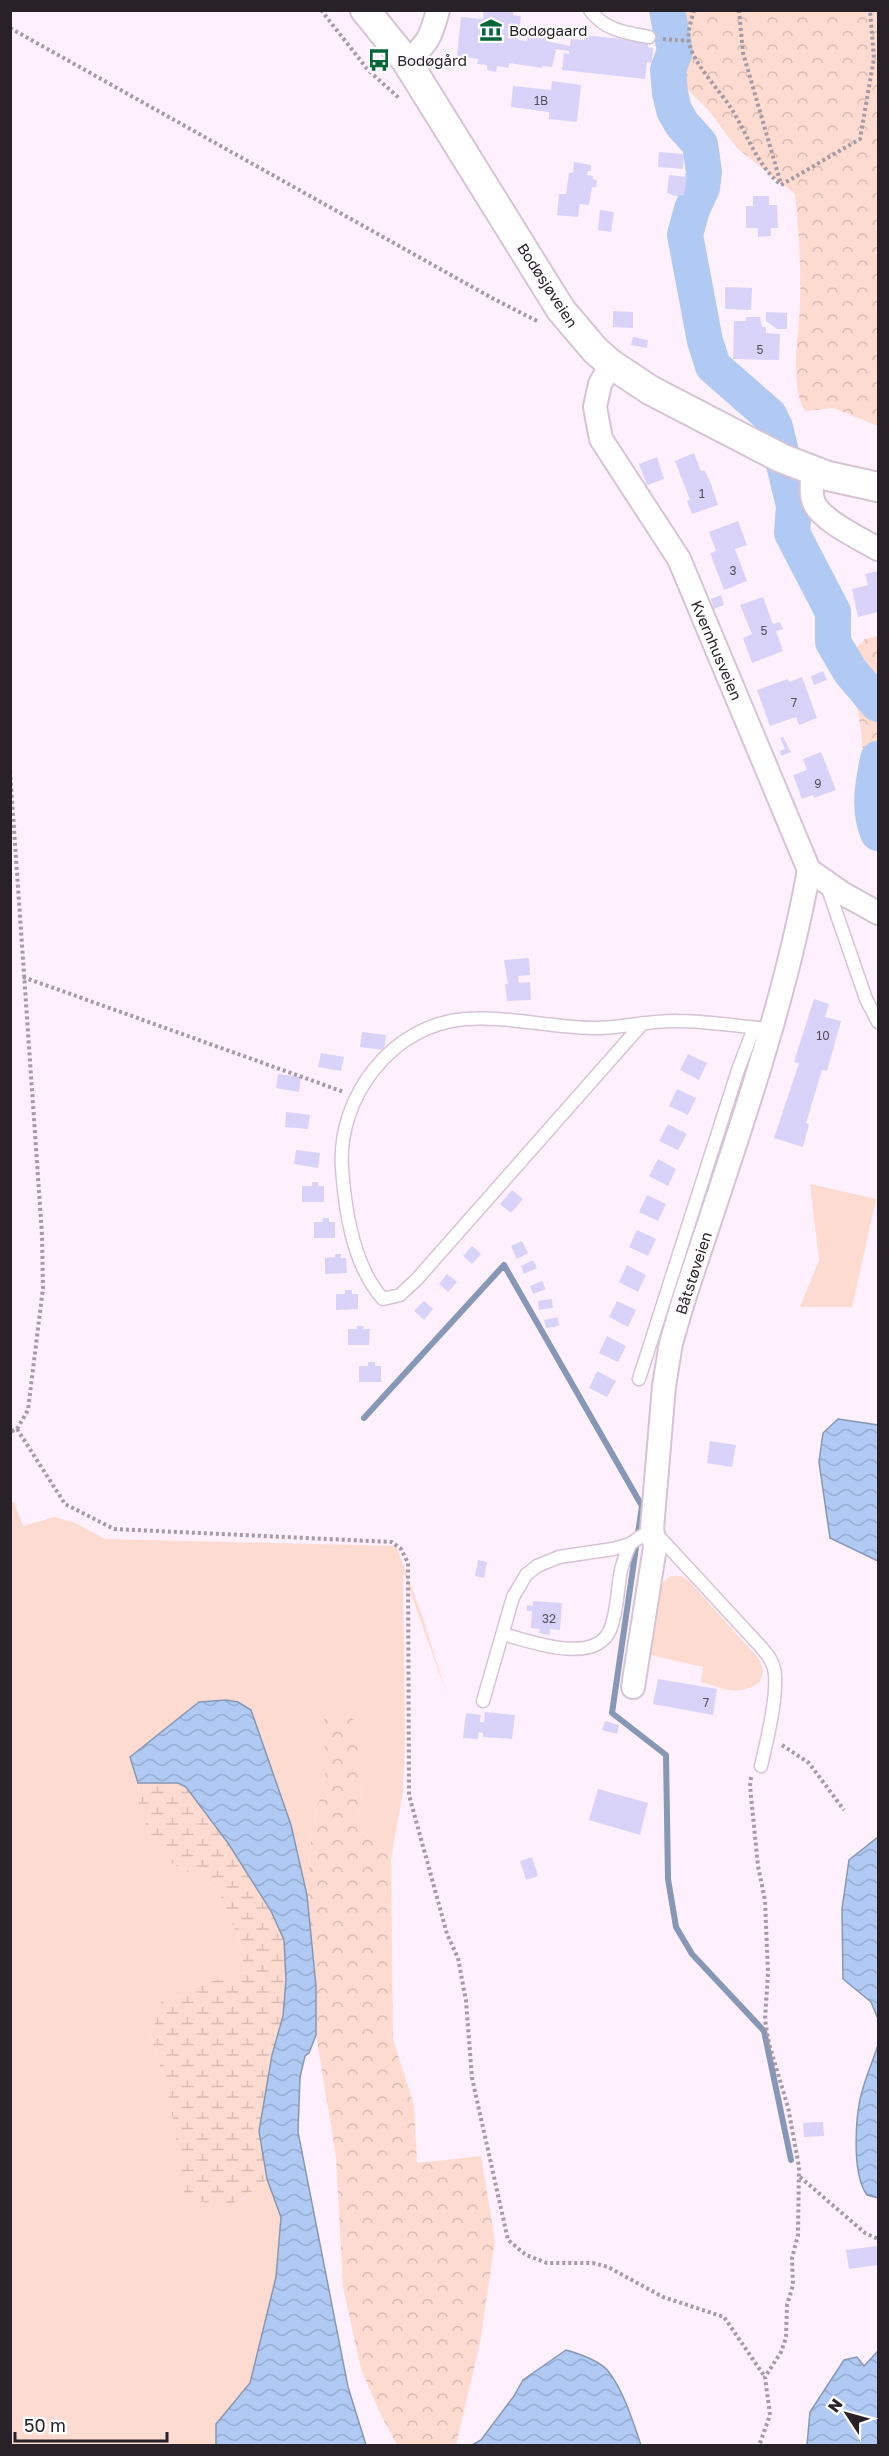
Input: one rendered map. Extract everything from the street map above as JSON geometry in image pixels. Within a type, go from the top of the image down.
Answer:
[{"type":"street","name":"Bodøsjøveien","points":[[365,10],[408,62],[561,310],[581,335],[611,364],[650,390],[766,450],[828,476],[879,487]]},
{"type":"street","points":[[408,62],[426,45],[433,31],[438,10]]},
{"type":"street","name":"Kvernhusveien","points":[[611,364],[600,384],[595,407],[601,439],[679,559],[817,875]]},
{"type":"street","points":[[813,471],[811,488],[814,503],[824,515],[879,549]]},
{"type":"street","points":[[817,875],[842,893],[879,913]]},
{"type":"street","name":"Båtstøveien","points":[[633,1687],[654,1554],[652,1529],[664,1386],[672,1343],[763,1028],[789,967],[817,875]]},
{"type":"lane","points":[[590,10],[596,18],[616,31],[653,37]]},
{"type":"lane","points":[[817,875],[866,999],[879,1022]]},
{"type":"lane","points":[[639,1379],[734,1081],[763,1028],[676,1021],[642,1024],[593,1029],[465,1019],[428,1026],[392,1052],[372,1071],[355,1096],[344,1128],[341,1158],[344,1198],[356,1248],[370,1286],[383,1299],[400,1295],[417,1279],[642,1024]]},
{"type":"lane","points":[[483,1701],[516,1591],[526,1575],[537,1566],[559,1557],[613,1549],[630,1544],[652,1529],[761,1647],[773,1664],[776,1678],[761,1766]]},
{"type":"lane","points":[[503,1634],[533,1643],[564,1648],[597,1646],[609,1632],[612,1623],[621,1570],[630,1544]]},
{"type":"path","points":[[694,10],[687,41],[732,109],[751,148],[770,176],[781,185]]},
{"type":"path","points":[[739,10],[743,53],[781,185]]},
{"type":"path","points":[[781,185],[860,139],[874,58],[870,10]]},
{"type":"path","points":[[10,28],[482,293],[541,323]]},
{"type":"path","points":[[653,37],[687,41]]},
{"type":"path","points":[[10,771],[41,1223],[43,1288],[28,1410],[17,1429],[10,1432]]},
{"type":"path","points":[[23,976],[355,1096]]},
{"type":"path","points":[[17,1429],[65,1504],[114,1529],[393,1542],[401,1549],[408,1563],[409,1795],[447,1934],[458,1958],[466,2001],[472,2078],[508,2240],[526,2255],[547,2263],[593,2263],[608,2267],[663,2297],[724,2317],[765,2377],[770,2415],[759,2445]]},
{"type":"path","points":[[767,1738],[783,1745],[809,1763],[844,1810]]},
{"type":"path","points":[[761,1766],[752,1765],[750,1786],[758,1866],[765,1900],[768,1973],[765,2020],[769,2044],[788,2108],[799,2177],[798,2235],[792,2259],[793,2284],[787,2305],[786,2338],[781,2352],[765,2377]]},
{"type":"path","points":[[799,2177],[866,2233],[879,2239]]},
{"type":"green space","points":[[672,11],[878,11],[878,426],[834,408],[805,411],[800,400],[796,374],[800,277],[795,194],[737,148],[709,111],[668,70],[675,51]]},
{"type":"green space","points":[[878,636],[878,808],[859,819],[863,754],[850,654],[865,639]]},
{"type":"green space","points":[[810,1184],[876,1199],[852,1307],[800,1307],[819,1260]]},
{"type":"green space","points":[[10,1501],[14,1502],[23,1526],[54,1517],[73,1522],[105,1539],[396,1546],[421,1612],[447,1695],[403,1571],[405,1738],[403,1791],[391,1859],[358,1827],[362,1772],[336,1710],[325,1714],[325,1772],[311,1839],[307,1895],[291,1825],[251,1710],[238,1702],[226,1700],[130,1757],[138,1783],[139,1806],[173,1864],[217,1888],[239,1939],[245,1972],[162,1998],[151,2036],[170,2101],[240,2201],[267,2179],[281,2217],[276,2277],[250,2383],[216,2424],[216,2445],[11,2445]]},
{"type":"green space","points":[[670,1576],[681,1576],[688,1580],[759,1659],[763,1670],[760,1682],[745,1689],[724,1689],[701,1682],[703,1667],[651,1655],[647,1647],[657,1588]]},
{"type":"green space","points":[[336,1709],[355,1720],[362,1772],[358,1827],[391,1859],[393,2040],[414,2105],[417,2163],[481,2156],[495,2241],[480,2343],[456,2445],[397,2445],[361,2369],[343,2287],[336,2157],[316,2035],[316,1986],[307,1895],[311,1839],[325,1772],[324,1714]]},
{"type":"green space","points":[[138,1783],[178,1783],[186,1786],[228,1843],[271,1911],[284,1940],[286,1980],[283,2016],[272,2055],[259,2131],[267,2179],[245,2196],[229,2204],[212,2204],[185,2197],[170,2101],[151,2036],[162,1998],[245,1972],[239,1939],[217,1888],[173,1864],[150,1835],[139,1806]]},
{"type":"water","points":[[838,1419],[878,1425],[878,1561],[830,1538],[819,1462],[823,1433]]},
{"type":"water","points":[[226,1700],[238,1702],[251,1710],[291,1825],[307,1895],[316,1986],[316,2035],[309,2053],[305,2056],[300,2077],[298,2132],[348,2387],[366,2445],[216,2445],[216,2424],[250,2383],[276,2277],[281,2217],[267,2179],[259,2131],[272,2055],[283,2016],[286,1980],[284,1940],[271,1911],[228,1843],[186,1787],[178,1783],[138,1783],[130,1757],[199,1702]]},
{"type":"water","points":[[878,1837],[878,2019],[871,2002],[843,1979],[842,1909],[849,1860]]},
{"type":"water","points":[[878,2045],[878,2198],[867,2195],[862,2185],[856,2142],[861,2096]]},
{"type":"water","points":[[566,2350],[594,2361],[608,2371],[623,2397],[641,2445],[472,2445],[481,2440],[514,2396],[523,2380]]},
{"type":"water","points":[[878,2351],[878,2445],[807,2445],[810,2412],[844,2360],[857,2357],[864,2366]]},
{"type":"building","points":[[484,10],[514,10],[513,15],[521,16],[518,40],[527,41],[528,35],[546,37],[546,41],[570,46],[571,39],[584,40],[585,35],[648,42],[648,47],[653,48],[652,63],[647,62],[645,79],[562,70],[564,53],[569,54],[569,51],[554,49],[556,51],[552,67],[542,66],[542,68],[509,63],[508,68],[497,66],[496,72],[487,70],[487,65],[477,64],[478,59],[457,56],[461,17],[483,19]]},
{"type":"building","points":[[552,81],[581,85],[577,122],[549,119],[549,112],[511,107],[513,86],[551,90]]},
{"type":"building","points":[[659,152],[684,154],[683,169],[658,167]]},
{"type":"building","points":[[574,162],[591,165],[591,171],[588,171],[587,175],[597,180],[596,187],[592,187],[589,205],[580,204],[578,217],[557,215],[559,194],[566,194],[569,173],[573,173]]},
{"type":"building","points":[[669,175],[687,177],[684,195],[675,196],[667,193]]},
{"type":"building","points":[[753,196],[769,196],[769,205],[777,205],[778,228],[771,228],[771,236],[758,237],[758,228],[746,228],[746,206],[753,206]]},
{"type":"building","points":[[600,210],[614,212],[611,232],[598,230]]},
{"type":"building","points":[[725,287],[752,288],[751,310],[725,309]]},
{"type":"building","points":[[613,311],[633,312],[633,328],[613,327]]},
{"type":"building","points":[[766,312],[787,313],[787,329],[777,329],[766,321]]},
{"type":"building","points":[[746,317],[760,317],[762,327],[766,327],[766,333],[780,334],[779,360],[733,359],[734,321],[746,321]]},
{"type":"building","points":[[633,337],[648,340],[647,348],[631,345]]},
{"type":"building","points":[[694,453],[701,471],[704,470],[710,481],[718,505],[692,514],[687,501],[690,500],[675,461]]},
{"type":"building","points":[[657,457],[664,479],[647,485],[639,464]]},
{"type":"building","points":[[738,521],[747,545],[735,549],[747,581],[724,590],[710,553],[716,551],[709,532]]},
{"type":"building","points":[[878,571],[878,612],[858,617],[852,589],[868,585],[865,574]]},
{"type":"building","points":[[721,595],[724,605],[714,609],[711,599]]},
{"type":"building","points":[[763,597],[773,624],[780,622],[783,629],[776,631],[783,651],[752,663],[743,638],[752,634],[740,605]]},
{"type":"building","points":[[823,671],[827,680],[814,685],[811,676]]},
{"type":"building","points":[[802,677],[817,718],[799,725],[796,717],[770,726],[757,690],[788,679],[789,682]]},
{"type":"building","points":[[783,737],[791,752],[781,756],[780,751],[785,749],[780,738]]},
{"type":"building","points":[[821,752],[836,790],[814,798],[813,795],[802,799],[793,775],[807,770],[803,759]]},
{"type":"building","points":[[529,958],[530,975],[518,976],[519,983],[530,982],[531,1000],[507,1001],[505,984],[508,984],[504,960]]},
{"type":"building","points":[[814,999],[829,1004],[825,1017],[841,1021],[827,1071],[822,1070],[806,1123],[809,1124],[803,1147],[774,1138],[799,1063],[794,1062]]},
{"type":"building","points":[[362,1032],[386,1035],[384,1050],[360,1047]]},
{"type":"building","points":[[321,1053],[344,1057],[341,1071],[318,1067]]},
{"type":"building","points":[[688,1054],[707,1063],[699,1080],[680,1070]]},
{"type":"building","points":[[278,1074],[301,1077],[299,1092],[276,1088]]},
{"type":"building","points":[[677,1089],[696,1098],[688,1115],[669,1106]]},
{"type":"building","points":[[286,1112],[310,1115],[308,1129],[285,1127]]},
{"type":"building","points":[[668,1124],[687,1134],[678,1150],[659,1141]]},
{"type":"building","points":[[296,1150],[320,1153],[318,1168],[294,1164]]},
{"type":"building","points":[[658,1159],[676,1169],[668,1186],[649,1176]]},
{"type":"building","points":[[312,1182],[318,1182],[318,1186],[324,1186],[324,1202],[302,1202],[302,1186],[312,1186]]},
{"type":"building","points":[[512,1190],[523,1199],[511,1213],[500,1204]]},
{"type":"building","points":[[647,1195],[666,1204],[658,1221],[639,1212]]},
{"type":"building","points":[[323,1218],[329,1218],[329,1222],[335,1222],[335,1238],[314,1238],[314,1222],[322,1222]]},
{"type":"building","points":[[637,1230],[656,1239],[648,1256],[629,1247]]},
{"type":"building","points":[[522,1241],[528,1253],[517,1259],[511,1246]]},
{"type":"building","points":[[472,1246],[481,1254],[472,1264],[463,1256]]},
{"type":"building","points":[[335,1254],[341,1254],[341,1258],[346,1258],[347,1273],[325,1274],[325,1258],[335,1257]]},
{"type":"building","points":[[533,1260],[537,1268],[524,1274],[521,1266]]},
{"type":"building","points":[[627,1265],[646,1275],[638,1292],[619,1282]]},
{"type":"building","points":[[447,1274],[457,1282],[448,1292],[439,1284]]},
{"type":"building","points":[[542,1281],[546,1289],[533,1294],[530,1286]]},
{"type":"building","points":[[345,1290],[352,1290],[352,1294],[358,1294],[358,1309],[336,1310],[336,1294],[345,1294]]},
{"type":"building","points":[[552,1299],[553,1308],[539,1310],[538,1301]]},
{"type":"building","points":[[424,1301],[433,1309],[424,1320],[414,1311]]},
{"type":"building","points":[[617,1301],[636,1310],[628,1327],[609,1317]]},
{"type":"building","points":[[558,1317],[559,1326],[546,1328],[544,1320]]},
{"type":"building","points":[[357,1326],[370,1329],[369,1345],[348,1345],[348,1329],[357,1329]]},
{"type":"building","points":[[607,1336],[626,1346],[618,1362],[599,1353]]},
{"type":"building","points":[[368,1362],[375,1362],[375,1366],[381,1366],[381,1382],[359,1382],[359,1366],[368,1366]]},
{"type":"building","points":[[597,1371],[616,1381],[607,1397],[589,1388]]},
{"type":"building","points":[[710,1441],[736,1445],[732,1467],[707,1463]]},
{"type":"building","points":[[478,1560],[487,1562],[484,1578],[475,1576]]},
{"type":"building","points":[[533,1601],[562,1603],[560,1630],[550,1629],[550,1635],[539,1633],[540,1629],[531,1628],[532,1611],[527,1611],[527,1605],[533,1606]]},
{"type":"building","points":[[658,1679],[717,1689],[713,1715],[653,1704]]},
{"type":"building","points":[[485,1712],[515,1715],[512,1739],[483,1737],[483,1733],[479,1732],[478,1739],[463,1738],[466,1713],[481,1715],[480,1722],[484,1722]]},
{"type":"building","points":[[605,1721],[619,1725],[617,1734],[602,1730]]},
{"type":"building","points":[[598,1789],[648,1803],[640,1835],[589,1820]]},
{"type":"building","points":[[532,1857],[538,1876],[526,1880],[520,1861]]},
{"type":"building","points":[[823,2122],[824,2136],[804,2137],[803,2123]]},
{"type":"building","points":[[877,2246],[878,2265],[849,2269],[846,2250]]},
{"type":"waterway","points":[[667,10],[675,51],[668,70],[670,93],[674,110],[682,124],[700,144],[704,172],[702,188],[692,209],[685,235],[705,341],[713,366],[769,415],[775,427],[794,506],[792,533],[833,612],[833,642],[850,671],[878,704]]},
{"type":"waterway","points":[[878,759],[872,806],[878,833]]},
{"type":"waterway","points":[[364,1418],[504,1265],[642,1506],[612,1713],[666,1755],[668,1879],[676,1927],[692,1954],[764,2031],[791,2160]]},
{"type":"place","name":"Bodøgaard","points":[[491,30]]},
{"type":"place","name":"Bodøgård","points":[[379,60]]}]
